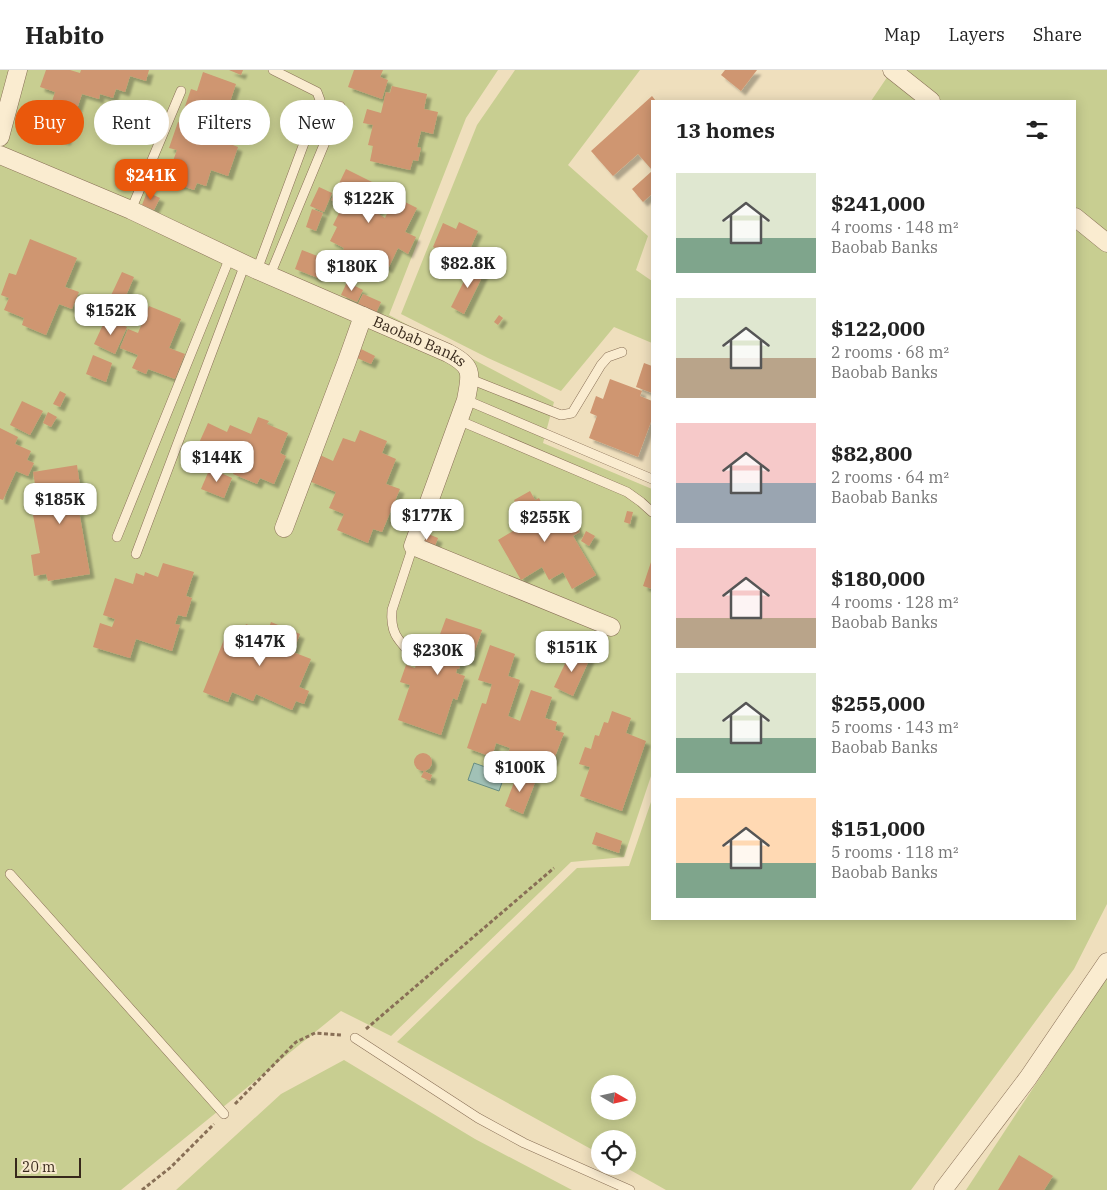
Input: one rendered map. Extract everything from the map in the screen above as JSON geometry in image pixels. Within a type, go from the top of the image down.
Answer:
[{"type":"street","points":[[0,137],[18,70]]},
{"type":"street","points":[[892,70],[930,100]]},
{"type":"street","name":"Baobab Banks","points":[[0,155],[131,210],[250,267],[462,361],[468,369],[470,379],[466,400],[413,546]]},
{"type":"street","points":[[1076,218],[1107,243]]},
{"type":"street","points":[[284,528],[363,316]]},
{"type":"street","points":[[413,546],[611,627]]},
{"type":"street","points":[[943,1190],[1028,1078],[1107,962]]},
{"type":"lane","points":[[136,554],[250,267],[320,100],[317,92],[273,70]]},
{"type":"lane","points":[[131,210],[181,91]]},
{"type":"lane","points":[[117,537],[250,267],[318,145]]},
{"type":"lane","points":[[470,379],[561,415],[572,413],[601,365],[608,357],[622,352]]},
{"type":"lane","points":[[466,400],[651,479]]},
{"type":"lane","points":[[458,420],[627,492],[651,511]]},
{"type":"lane","points":[[413,546],[392,610],[391,621],[397,638],[413,656]]},
{"type":"lane","points":[[10,874],[224,1114]]},
{"type":"lane","points":[[355,1038],[478,1118],[524,1143],[630,1190]]},
{"type":"green space","points":[[0,70],[498,70],[466,118],[389,315],[554,402],[543,443],[651,489],[651,776],[624,857],[571,862],[391,1036],[341,1011],[121,1190],[0,1190]]},
{"type":"green space","points":[[515,70],[640,70],[568,165],[648,236],[636,270],[651,280],[651,343],[614,327],[561,391],[488,358],[401,314],[477,125]]},
{"type":"green space","points":[[892,70],[1107,70],[1107,904],[1074,969],[911,1190],[666,1190],[636,1173],[636,1130],[591,1130],[591,1149],[397,1042],[577,868],[629,866],[651,802],[651,920],[1076,920],[1076,100],[872,100]]},
{"type":"green space","points":[[1107,976],[1107,1190],[966,1190]]},
{"type":"green space","points":[[344,1060],[475,1139],[572,1190],[176,1190],[281,1094]]},
{"type":"water","points":[[474,763],[505,774],[499,791],[468,780]]},
{"type":"building","points":[[46,70],[70,70],[80,73],[81,70],[149,70],[146,81],[130,76],[125,92],[116,89],[113,98],[100,94],[99,99],[82,94],[80,100],[52,100],[55,92],[40,87]]},
{"type":"building","points":[[229,70],[243,70],[241,75]]},
{"type":"building","points":[[354,70],[383,70],[380,77],[388,80],[382,99],[348,87]]},
{"type":"building","points":[[725,70],[757,70],[741,91],[721,75]]},
{"type":"building","points":[[203,72],[236,84],[231,100],[187,100],[191,89],[197,91]]},
{"type":"building","points":[[392,86],[427,94],[424,109],[438,112],[433,134],[421,131],[417,147],[421,148],[418,161],[413,160],[410,170],[370,161],[373,146],[368,145],[373,125],[363,123],[367,109],[381,113],[386,92],[390,93]]},
{"type":"building","points":[[652,96],[655,100],[651,100],[651,169],[638,154],[613,176],[591,151]]},
{"type":"building","points":[[178,122],[179,145],[233,145],[238,147],[228,176],[211,170],[206,186],[197,183],[194,190],[166,180],[177,150],[169,148]]},
{"type":"building","points":[[346,169],[378,185],[376,190],[386,195],[377,213],[385,218],[395,197],[417,208],[405,232],[416,237],[408,254],[398,248],[388,269],[379,264],[377,268],[358,259],[353,270],[338,262],[344,248],[330,241],[337,227],[333,225],[343,205],[331,200]]},
{"type":"building","points":[[651,172],[651,195],[643,202],[632,189]]},
{"type":"building","points":[[319,187],[332,193],[324,212],[310,206]]},
{"type":"building","points":[[147,192],[160,198],[154,210],[142,205]]},
{"type":"building","points":[[312,209],[323,213],[316,231],[306,227]]},
{"type":"building","points":[[459,222],[478,231],[471,247],[474,248],[471,256],[467,254],[465,261],[433,247],[443,223],[456,229]]},
{"type":"building","points":[[30,239],[77,258],[65,287],[79,292],[72,309],[59,304],[46,335],[22,325],[24,318],[4,310],[9,298],[1,295],[9,273],[16,275]]},
{"type":"building","points":[[302,250],[325,259],[318,278],[295,269]]},
{"type":"building","points":[[472,265],[485,271],[464,314],[451,307]]},
{"type":"building","points":[[122,272],[134,277],[119,312],[106,306]]},
{"type":"building","points":[[347,282],[363,290],[357,302],[341,295]]},
{"type":"building","points":[[363,294],[381,302],[376,313],[358,304]]},
{"type":"building","points":[[149,306],[181,319],[169,348],[185,354],[175,379],[148,369],[146,374],[132,368],[138,355],[120,348],[128,329],[138,333]]},
{"type":"building","points":[[499,315],[503,318],[498,325],[494,322]]},
{"type":"building","points":[[106,318],[127,327],[115,354],[94,344]]},
{"type":"building","points":[[361,349],[375,356],[371,364],[357,358]]},
{"type":"building","points":[[93,355],[112,363],[106,382],[86,374]]},
{"type":"building","points":[[644,363],[651,366],[651,393],[636,387]]},
{"type":"building","points":[[610,379],[642,391],[640,396],[651,401],[651,422],[638,457],[589,438],[597,416],[590,413],[596,396],[603,399]]},
{"type":"building","points":[[60,391],[66,394],[60,407],[53,404]]},
{"type":"building","points":[[22,401],[43,411],[30,435],[10,425]]},
{"type":"building","points":[[48,412],[57,417],[51,427],[43,423]]},
{"type":"building","points":[[258,417],[269,421],[267,424],[288,433],[280,453],[286,456],[274,484],[260,478],[257,484],[233,474],[237,464],[220,457],[217,463],[194,454],[208,423],[227,432],[230,425],[251,434]]},
{"type":"building","points":[[0,428],[18,437],[15,444],[31,451],[27,460],[34,463],[28,476],[16,471],[3,500],[0,499]]},
{"type":"building","points":[[360,430],[387,441],[382,453],[396,459],[386,484],[400,489],[382,532],[373,529],[368,543],[337,530],[344,514],[329,508],[336,492],[309,481],[320,455],[333,461],[343,438],[355,442]]},
{"type":"building","points":[[77,465],[83,506],[70,508],[70,513],[79,511],[90,574],[48,581],[46,574],[34,576],[31,555],[40,553],[33,515],[43,513],[40,496],[37,497],[33,472]]},
{"type":"building","points":[[210,468],[232,478],[224,498],[201,489]]},
{"type":"building","points":[[530,491],[535,500],[539,498],[550,519],[557,515],[555,511],[565,505],[580,532],[573,536],[596,575],[572,589],[563,572],[549,580],[542,567],[521,580],[498,540],[518,528],[510,513],[518,509],[514,500]]},
{"type":"building","points":[[627,511],[633,512],[630,524],[624,522]]},
{"type":"building","points":[[421,531],[438,538],[433,551],[416,545]]},
{"type":"building","points":[[586,531],[595,536],[589,546],[581,541]]},
{"type":"building","points":[[651,562],[651,589],[643,586]]},
{"type":"building","points":[[163,563],[194,572],[186,596],[192,598],[186,617],[178,615],[175,624],[180,625],[172,651],[136,639],[130,658],[93,647],[100,623],[112,627],[115,619],[103,615],[115,578],[133,584],[136,573],[144,576],[145,572],[158,577]]},
{"type":"building","points":[[446,618],[482,630],[471,662],[462,659],[459,669],[457,669],[456,673],[465,676],[457,700],[453,698],[441,735],[398,720],[410,685],[400,682],[406,665],[415,668],[425,639],[432,641],[434,635],[439,637]]},
{"type":"building","points":[[271,622],[300,634],[293,652],[311,659],[299,687],[309,691],[304,704],[296,701],[292,710],[256,694],[253,701],[232,692],[228,702],[203,692],[227,632],[240,637],[246,624],[267,633]]},
{"type":"building","points":[[490,645],[515,654],[508,676],[520,680],[508,716],[520,721],[531,690],[552,697],[545,718],[557,722],[555,730],[564,733],[553,762],[529,754],[524,771],[504,764],[510,748],[496,743],[492,757],[467,748],[482,703],[486,704],[492,684],[478,680]]},
{"type":"building","points":[[572,649],[590,658],[573,696],[554,687]]},
{"type":"building","points":[[612,711],[631,718],[626,733],[646,741],[622,811],[580,796],[590,767],[579,764],[585,747],[591,749],[595,735],[599,736],[604,722],[608,723]]},
{"type":"building","points":[[423,753],[429,756],[432,762],[429,768],[423,771],[417,768],[414,762],[417,756]]},
{"type":"building","points":[[424,771],[432,775],[430,781],[421,777]]},
{"type":"building","points":[[518,772],[536,780],[523,814],[505,806]]},
{"type":"building","points":[[596,832],[622,841],[619,853],[592,844]]},
{"type":"building","points":[[1019,1155],[1053,1176],[1044,1190],[998,1190]]}]
